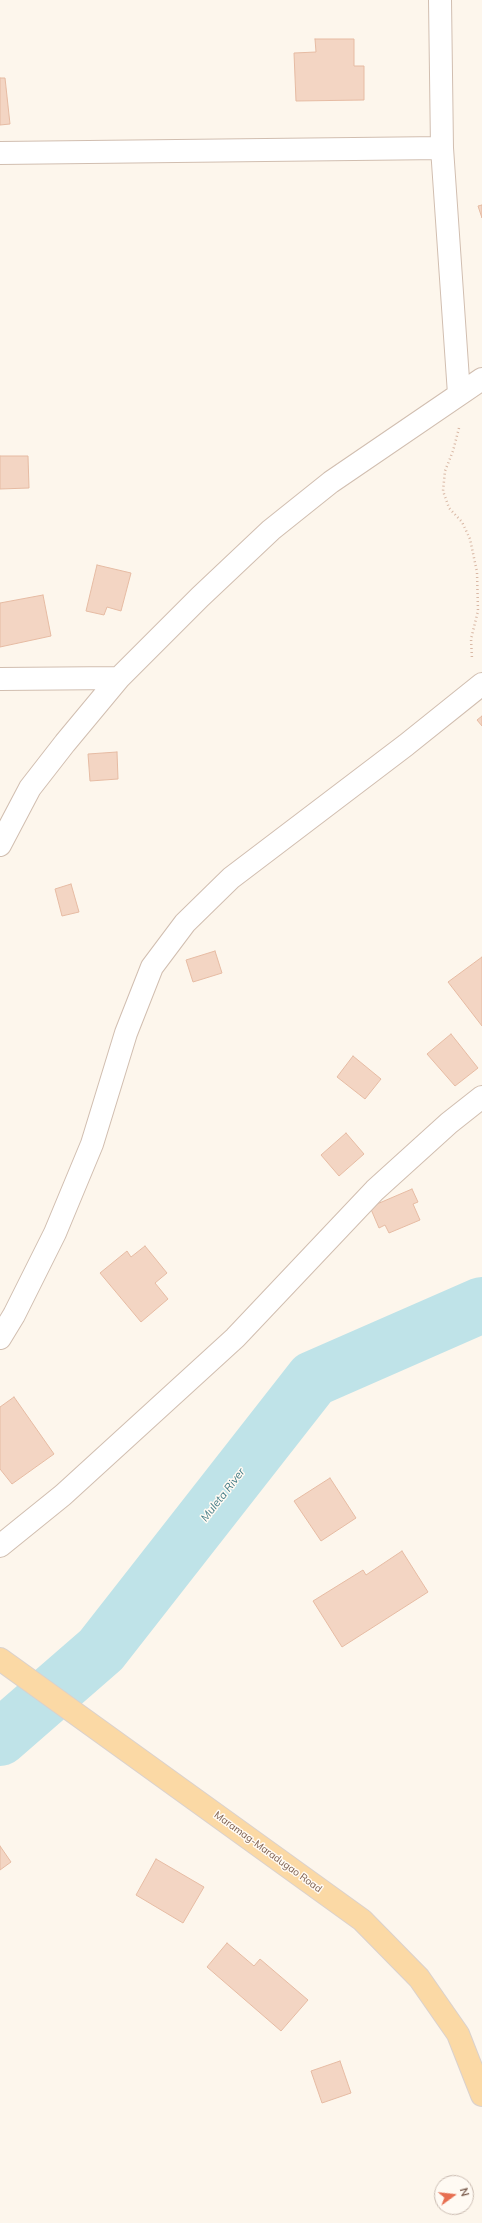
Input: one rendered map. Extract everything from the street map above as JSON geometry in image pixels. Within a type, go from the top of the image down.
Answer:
[{"type":"main road","name":"Maramag-Maradugao Road","points":[[0,1659],[90,1722],[362,1920],[419,1978],[458,2034],[482,2095]]},
{"type":"street","points":[[440,0],[442,148],[459,394]]},
{"type":"street","points":[[0,153],[442,148]]},
{"type":"street","points":[[0,844],[30,788],[65,742],[119,678],[200,597],[271,530],[331,482],[482,379]]},
{"type":"street","points":[[0,679],[119,678]]},
{"type":"street","points":[[0,1338],[14,1315],[55,1233],[92,1144],[126,1033],[152,967],[185,923],[231,878],[406,745],[481,684]]},
{"type":"street","points":[[0,1546],[63,1495],[235,1338],[375,1190],[449,1123],[482,1097]]},
{"type":"path","points":[[459,394],[459,426],[453,451],[445,471],[443,491],[449,508],[462,522],[470,538],[477,572],[478,611],[471,639],[472,658],[481,684]]},
{"type":"building","points":[[315,39],[354,39],[354,66],[364,66],[364,100],[296,101],[294,53],[316,52]]},
{"type":"building","points":[[0,78],[5,78],[10,124],[0,125]]},
{"type":"building","points":[[482,205],[482,218],[478,206]]},
{"type":"building","points":[[0,456],[28,456],[29,488],[0,489]]},
{"type":"building","points":[[97,565],[131,573],[121,611],[107,607],[104,615],[86,611]]},
{"type":"building","points":[[43,595],[51,636],[0,647],[0,603]]},
{"type":"building","points":[[482,716],[482,726],[477,720]]},
{"type":"building","points":[[117,752],[118,779],[90,781],[88,754]]},
{"type":"building","points":[[71,884],[79,912],[62,916],[55,889]]},
{"type":"building","points":[[215,951],[222,973],[193,982],[186,960]]},
{"type":"building","points":[[482,957],[482,1026],[448,982]]},
{"type":"building","points":[[451,1034],[478,1068],[455,1086],[427,1054]]},
{"type":"building","points":[[353,1056],[381,1079],[365,1099],[337,1077]]},
{"type":"building","points":[[346,1133],[364,1154],[339,1176],[321,1155]]},
{"type":"building","points":[[412,1189],[418,1202],[413,1204],[420,1220],[389,1233],[385,1225],[379,1228],[370,1207]]},
{"type":"building","points":[[145,1246],[167,1273],[155,1283],[168,1299],[141,1322],[100,1273],[127,1251],[131,1257]]},
{"type":"building","points":[[14,1397],[54,1454],[12,1484],[0,1469],[0,1407]]},
{"type":"building","points":[[330,1478],[356,1518],[321,1541],[294,1501]]},
{"type":"building","points":[[402,1551],[428,1592],[342,1647],[313,1601],[363,1570],[366,1575]]},
{"type":"building","points":[[0,1846],[11,1862],[0,1870]]},
{"type":"building","points":[[156,1859],[204,1887],[183,1923],[136,1895]]},
{"type":"building","points":[[227,1943],[254,1966],[260,1959],[308,2000],[281,2031],[207,1967]]},
{"type":"building","points":[[340,2061],[351,2093],[322,2103],[311,2071]]},
{"type":"waterway","name":"Muleta River","points":[[0,1738],[101,1650],[313,1379],[482,1305]]}]
